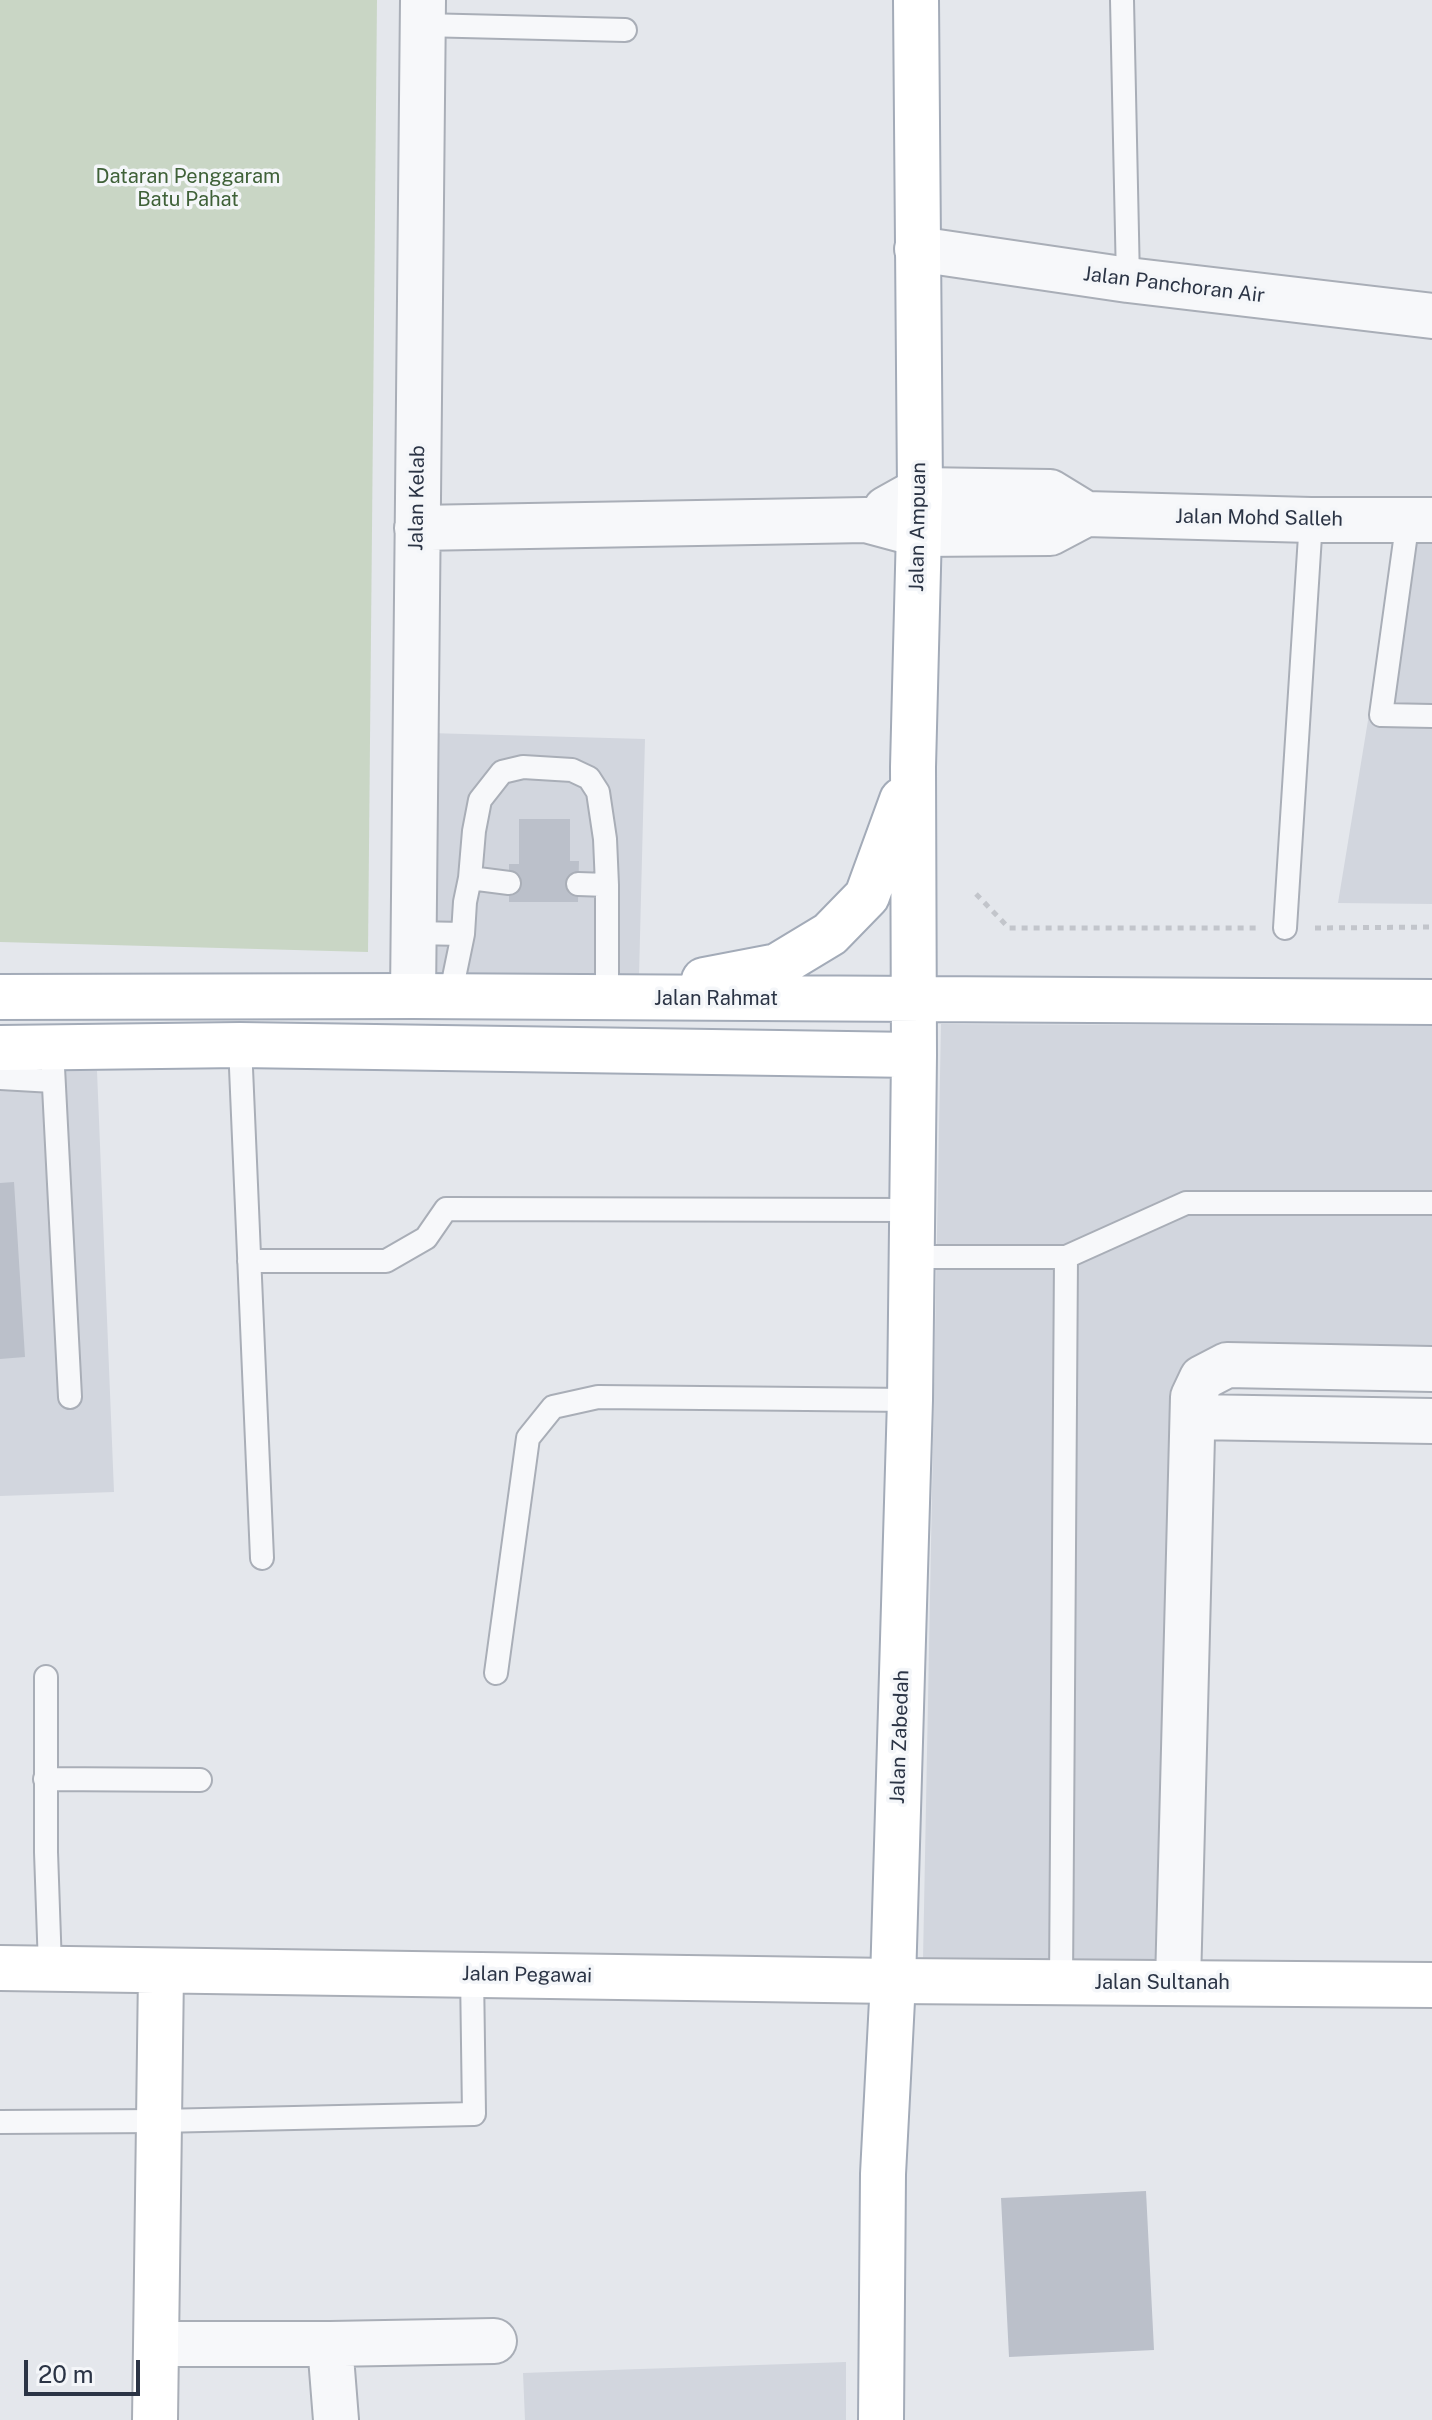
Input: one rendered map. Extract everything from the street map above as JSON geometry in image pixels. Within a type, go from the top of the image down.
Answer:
[{"type":"main road","name":"Jalan Ampuan","points":[[914,1055],[913,767],[920,490],[916,0]]},
{"type":"main road","points":[[607,998],[777,966],[830,934],[867,896],[913,767]]},
{"type":"main road","name":"Jalan Rahmat","points":[[0,997],[432,996],[1432,1002]]},
{"type":"main road","points":[[0,1048],[53,1065],[240,1045],[914,1055]]},
{"type":"main road","name":"Jalan Zabedah","points":[[881,2420],[883,2174],[893,1981],[910,1400],[914,1055]]},
{"type":"main road","name":"Jalan Pegawai","points":[[0,1968],[893,1981]]},
{"type":"main road","points":[[155,2420],[161,1972]]},
{"type":"main road","name":"Jalan Sultanah","points":[[893,1981],[1431,1987]]},
{"type":"street","name":"Jalan Kelab","points":[[423,12],[413,933],[432,996]]},
{"type":"street","name":"Jalan Panchoran Air","points":[[917,249],[1128,280],[1432,316]]},
{"type":"street","points":[[866,520],[920,490],[1050,492],[1086,514]]},
{"type":"street","points":[[417,528],[866,520],[918,534],[1050,533],[1086,514]]},
{"type":"street","name":"Jalan Mohd Salleh","points":[[1086,514],[1420,520]]},
{"type":"street","points":[[1178,1983],[1193,1397],[1202,1378],[1227,1365],[1432,1369]]},
{"type":"street","points":[[1193,1417],[1432,1421]]},
{"type":"street","points":[[157,2344],[494,2341]]},
{"type":"street","points":[[330,2344],[336,2420]]},
{"type":"lane","points":[[1122,0],[1128,280]]},
{"type":"lane","points":[[423,12],[625,30]]},
{"type":"lane","points":[[1285,928],[1311,520]]},
{"type":"lane","points":[[1420,520],[1381,715],[1432,716]]},
{"type":"lane","points":[[432,996],[463,934],[480,800],[502,772],[523,767],[572,770],[589,778],[598,792],[605,839],[607,998]]},
{"type":"lane","points":[[470,878],[509,883]]},
{"type":"lane","points":[[578,884],[607,885]]},
{"type":"lane","points":[[413,933],[463,934]]},
{"type":"lane","points":[[240,1045],[262,1558]]},
{"type":"lane","points":[[0,1078],[53,1065],[70,1397]]},
{"type":"lane","points":[[911,1257],[1066,1257],[1186,1203],[1432,1203]]},
{"type":"lane","points":[[249,1261],[386,1261],[426,1238],[446,1209],[912,1210]]},
{"type":"lane","points":[[1061,1982],[1066,1257]]},
{"type":"lane","points":[[496,1673],[528,1438],[553,1407],[598,1397],[910,1400]]},
{"type":"lane","points":[[46,1677],[45,1779],[50,1967]]},
{"type":"lane","points":[[45,1779],[200,1780]]},
{"type":"lane","points":[[0,2122],[474,2114],[472,1973]]},
{"type":"path","points":[[976,894],[1009,928],[1432,927]]},
{"type":"shaded area","points":[[1404,501],[1432,502],[1432,904],[1338,903]]},
{"type":"shaded area","points":[[429,733],[645,739],[639,976],[428,973]]},
{"type":"shaded area","points":[[941,1024],[1432,1026],[1432,1384],[1214,1387],[1191,1965],[923,1960]]},
{"type":"shaded area","points":[[0,1071],[97,1071],[114,1492],[0,1496]]},
{"type":"shaded area","points":[[846,2362],[846,2420],[525,2420],[523,2373]]},
{"type":"green space","name":"Dataran Penggaram Batu Pahat","points":[[0,0],[377,0],[368,952],[0,942]]},
{"type":"building","points":[[519,819],[570,819],[570,861],[579,861],[578,902],[509,902],[509,864],[519,864]]},
{"type":"building","points":[[14,1182],[25,1357],[0,1359],[0,1183]]},
{"type":"building","points":[[1146,2191],[1154,2350],[1009,2357],[1001,2198]]}]
